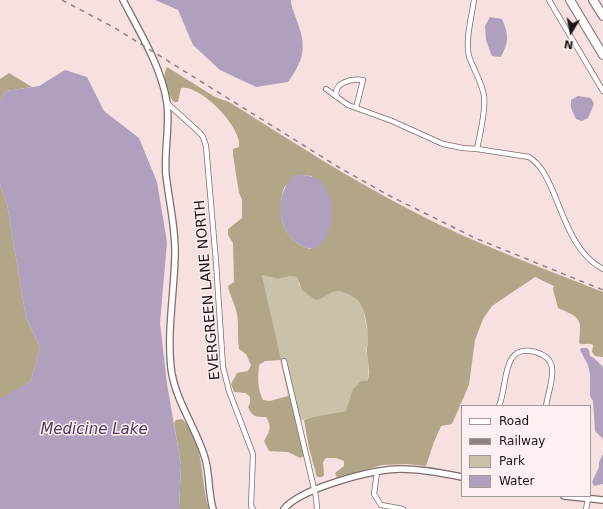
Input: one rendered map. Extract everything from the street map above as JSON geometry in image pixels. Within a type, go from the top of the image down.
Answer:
[{"type":"highway","points":[[570,0],[603,55]]},
{"type":"highway","points":[[593,0],[603,16]]},
{"type":"street","points":[[123,0],[160,75],[168,104],[166,165],[175,245],[170,332],[171,368],[179,400],[202,448],[206,460],[213,508]]},
{"type":"street","points":[[474,0],[468,54],[480,82],[484,97],[484,107],[477,149]]},
{"type":"street","points":[[549,0],[603,91]]},
{"type":"street","points":[[338,98],[336,91],[344,82],[357,79],[363,80],[356,108]]},
{"type":"street","points":[[326,89],[356,108],[392,121],[443,144],[463,148],[522,155],[536,161],[545,174],[576,244],[591,261],[603,269]]},
{"type":"street","name":"EVERGREEN LANE NORTH","points":[[168,104],[200,133],[206,146],[223,367],[229,391],[253,454],[251,506],[253,509]]},
{"type":"street","points":[[500,405],[502,400],[509,363],[513,357],[521,351],[537,352],[549,359],[553,366],[546,405]]},
{"type":"street","points":[[284,361],[314,490],[317,509]]},
{"type":"street","points":[[284,509],[298,497],[314,490],[386,470],[418,470],[461,477]]},
{"type":"street","points":[[377,472],[374,494],[381,505],[403,509]]},
{"type":"street","points":[[572,497],[603,500]]},
{"type":"street","points":[[586,509],[588,499]]},
{"type":"green space","points":[[262,275],[278,279],[290,276],[297,277],[300,287],[329,293],[335,291],[343,292],[359,301],[363,308],[369,340],[366,349],[369,364],[368,378],[346,411],[312,417],[296,422],[291,399],[288,396]]},
{"type":"shaded area","points":[[167,67],[215,97],[229,102],[344,173],[416,213],[485,245],[603,292],[603,357],[595,356],[592,352],[593,345],[579,343],[580,328],[578,320],[571,314],[558,308],[553,289],[554,286],[535,277],[492,306],[483,319],[475,340],[469,385],[452,424],[441,426],[426,466],[407,464],[382,465],[337,478],[335,473],[344,466],[344,461],[336,458],[326,458],[323,462],[324,475],[322,477],[317,477],[309,448],[304,420],[312,417],[346,411],[353,389],[361,381],[367,381],[369,366],[367,350],[367,325],[365,315],[359,301],[340,291],[333,292],[316,300],[302,290],[297,277],[290,276],[278,279],[262,275],[281,360],[265,361],[259,365],[259,387],[263,400],[270,401],[288,396],[291,399],[304,456],[300,458],[288,452],[269,451],[264,441],[270,429],[268,420],[266,417],[253,415],[248,407],[250,397],[246,393],[234,392],[231,384],[237,373],[248,371],[251,365],[246,354],[239,349],[237,314],[228,286],[234,282],[233,243],[228,235],[228,229],[242,218],[242,199],[239,193],[233,155],[233,149],[239,147],[238,139],[234,129],[219,109],[199,93],[181,88],[178,102],[174,102],[169,95],[166,85],[165,71]],"holes":[[[298,175],[312,176],[311,249],[297,243],[287,232],[282,219],[281,203],[282,193],[285,186]]]},
{"type":"shaded area","points":[[9,73],[32,87],[6,91],[0,101],[0,79]]},
{"type":"shaded area","points":[[0,184],[7,204],[26,318],[40,347],[31,381],[2,399],[0,398]]},
{"type":"shaded area","points":[[182,419],[195,438],[201,462],[209,509],[179,509],[181,465],[174,423],[176,420]]},
{"type":"water","points":[[155,0],[291,0],[303,46],[301,60],[298,67],[288,82],[256,87],[220,70],[193,45],[178,10]]},
{"type":"water","points":[[490,17],[502,19],[506,30],[507,42],[501,57],[492,56],[486,40],[485,26]]},
{"type":"water","name":"Medicine Lake","points":[[65,70],[87,77],[104,111],[139,138],[157,182],[167,242],[160,323],[167,384],[181,465],[179,509],[0,509],[0,398],[31,381],[40,347],[26,318],[7,204],[0,184],[0,101],[6,91],[39,86]]},
{"type":"water","points":[[578,96],[591,98],[594,104],[588,118],[582,121],[576,119],[571,108],[571,100]]},
{"type":"water","points":[[298,175],[309,176],[319,180],[325,186],[329,194],[332,213],[329,231],[325,239],[317,248],[304,247],[293,240],[286,231],[282,220],[280,209],[283,192],[292,177]]},
{"type":"water","points":[[581,348],[587,348],[590,356],[603,367],[603,439],[595,431],[593,401],[590,396],[590,375],[588,365],[580,350]]},
{"type":"water","points":[[603,454],[603,484],[594,486],[592,482]]},
{"type":"railway","points":[[62,0],[115,28],[340,168],[388,195],[475,238],[603,290]]}]
